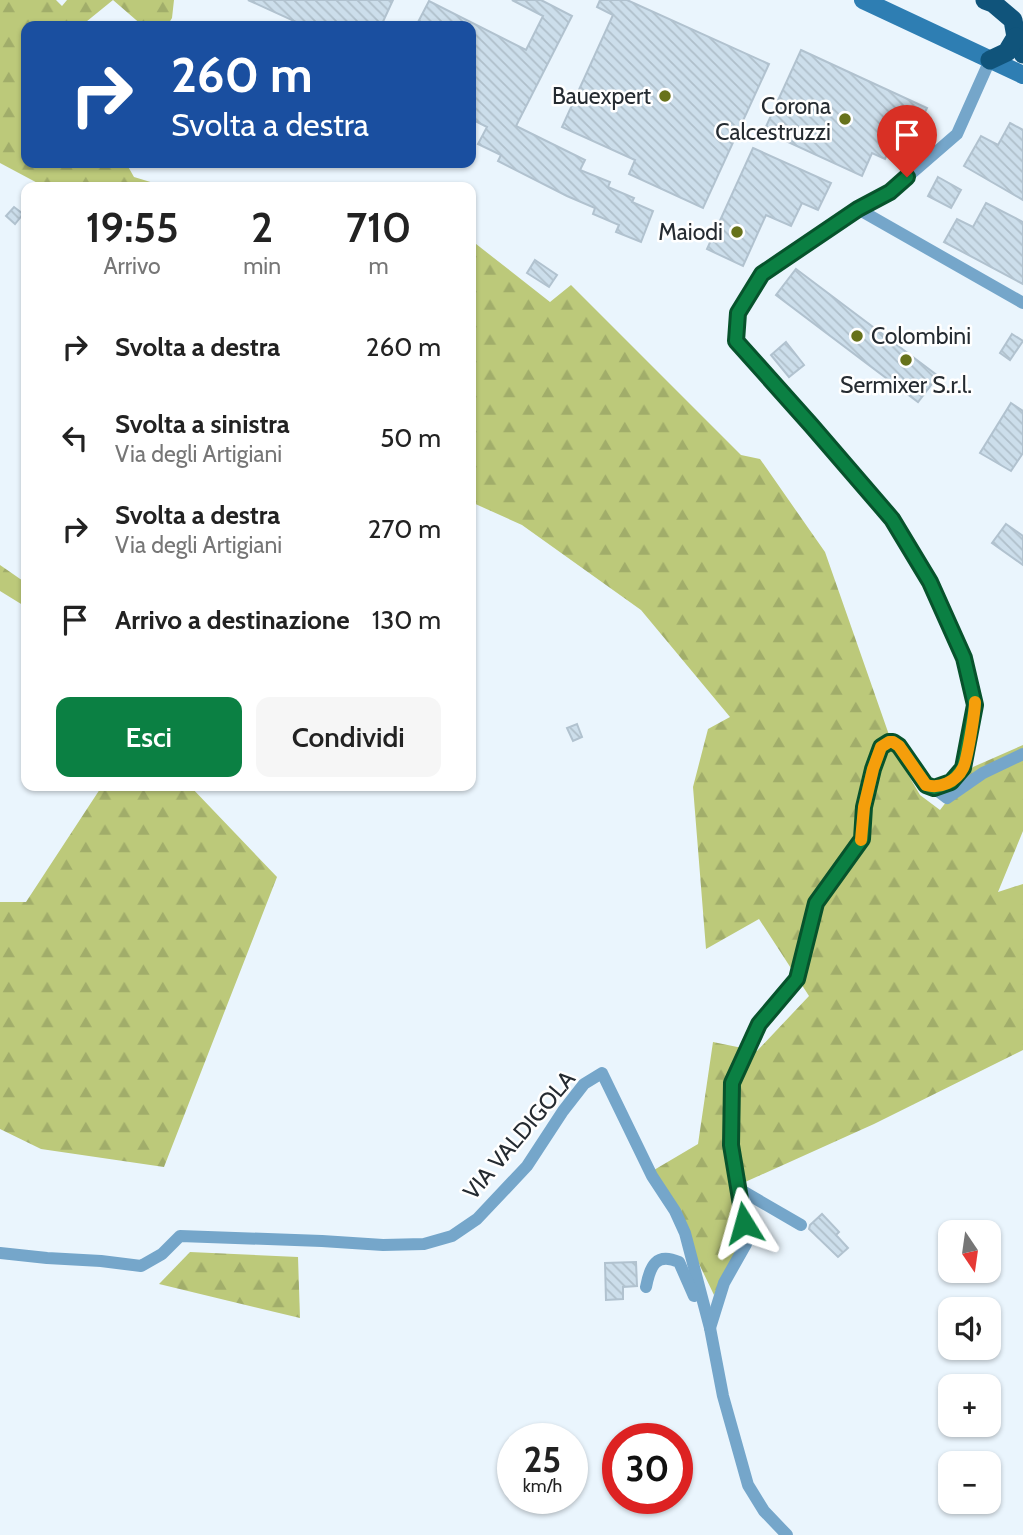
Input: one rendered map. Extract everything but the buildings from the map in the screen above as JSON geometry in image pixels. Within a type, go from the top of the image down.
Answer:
[{"type":"highway","points":[[985,0],[993,3],[1013,20],[1019,46],[990,60]]},
{"type":"main road","points":[[863,0],[1023,75]]},
{"type":"street","points":[[934,788],[951,782],[963,768],[975,705],[964,658],[930,582],[892,519],[736,341],[738,313],[762,274],[858,209],[890,192],[957,134],[990,60]]},
{"type":"street","points":[[858,209],[1023,303]]},
{"type":"street","points":[[710,1328],[724,1283],[746,1244],[731,1145],[732,1083],[759,1024],[797,979],[816,903],[862,839],[864,807],[881,747],[889,742],[899,746],[926,785],[947,798],[983,772],[1023,754]]},
{"type":"street","name":"VIA VALDIGOLA","points":[[0,1253],[141,1266],[162,1254],[180,1236],[383,1245],[424,1244],[452,1236],[477,1219],[527,1166],[584,1084],[602,1073],[652,1176],[675,1211],[685,1233],[710,1328],[723,1396],[748,1485],[764,1511],[787,1535]]},
{"type":"street","points":[[739,1189],[801,1225]]},
{"type":"street","points":[[646,1287],[650,1268],[656,1261],[670,1258],[679,1262],[710,1328]]},
{"type":"green space","points":[[0,0],[56,0],[62,6],[67,0],[113,0],[87,21],[21,21],[21,168],[129,168],[134,177],[150,182],[36,182],[0,163]]},
{"type":"green space","points":[[113,0],[174,0],[170,21],[137,21]]},
{"type":"green space","points":[[476,244],[550,302],[571,285],[741,455],[760,459],[825,552],[895,752],[920,795],[940,810],[973,767],[1023,745],[1023,831],[998,892],[1023,884],[1023,1050],[874,1124],[734,1187],[742,1243],[714,1295],[654,1170],[698,1144],[713,1042],[757,1051],[809,996],[759,919],[706,949],[693,787],[708,729],[730,717],[641,610],[522,525],[476,504]]},
{"type":"green space","points":[[0,565],[21,580],[21,604],[0,591]]},
{"type":"green space","points":[[99,791],[195,791],[277,877],[164,1167],[41,1149],[0,1129],[0,902],[26,902]]},
{"type":"green space","points":[[190,1252],[298,1257],[300,1318],[159,1284]]},
{"type":"slow traffic","points":[[861,840],[864,807],[881,747],[889,742],[899,746],[926,785],[934,788],[951,782],[963,768],[975,702]]},
{"type":"place","name":"Bauexpert","points":[[665,96]]},
{"type":"place","name":"Corona Calcestruzzi","points":[[845,119]]},
{"type":"place","name":"Maiodi","points":[[737,232]]},
{"type":"place","name":"Colombini","points":[[857,336]]},
{"type":"place","name":"Sermixer S.r.l.","points":[[906,360]]},
{"type":"route","points":[[744,1223],[731,1145],[732,1083],[759,1024],[797,979],[816,903],[862,839],[864,807],[881,747],[889,742],[899,746],[926,785],[934,788],[951,782],[963,768],[975,705],[964,658],[930,582],[892,519],[736,341],[738,313],[762,274],[858,209],[890,192],[907,177]]}]
